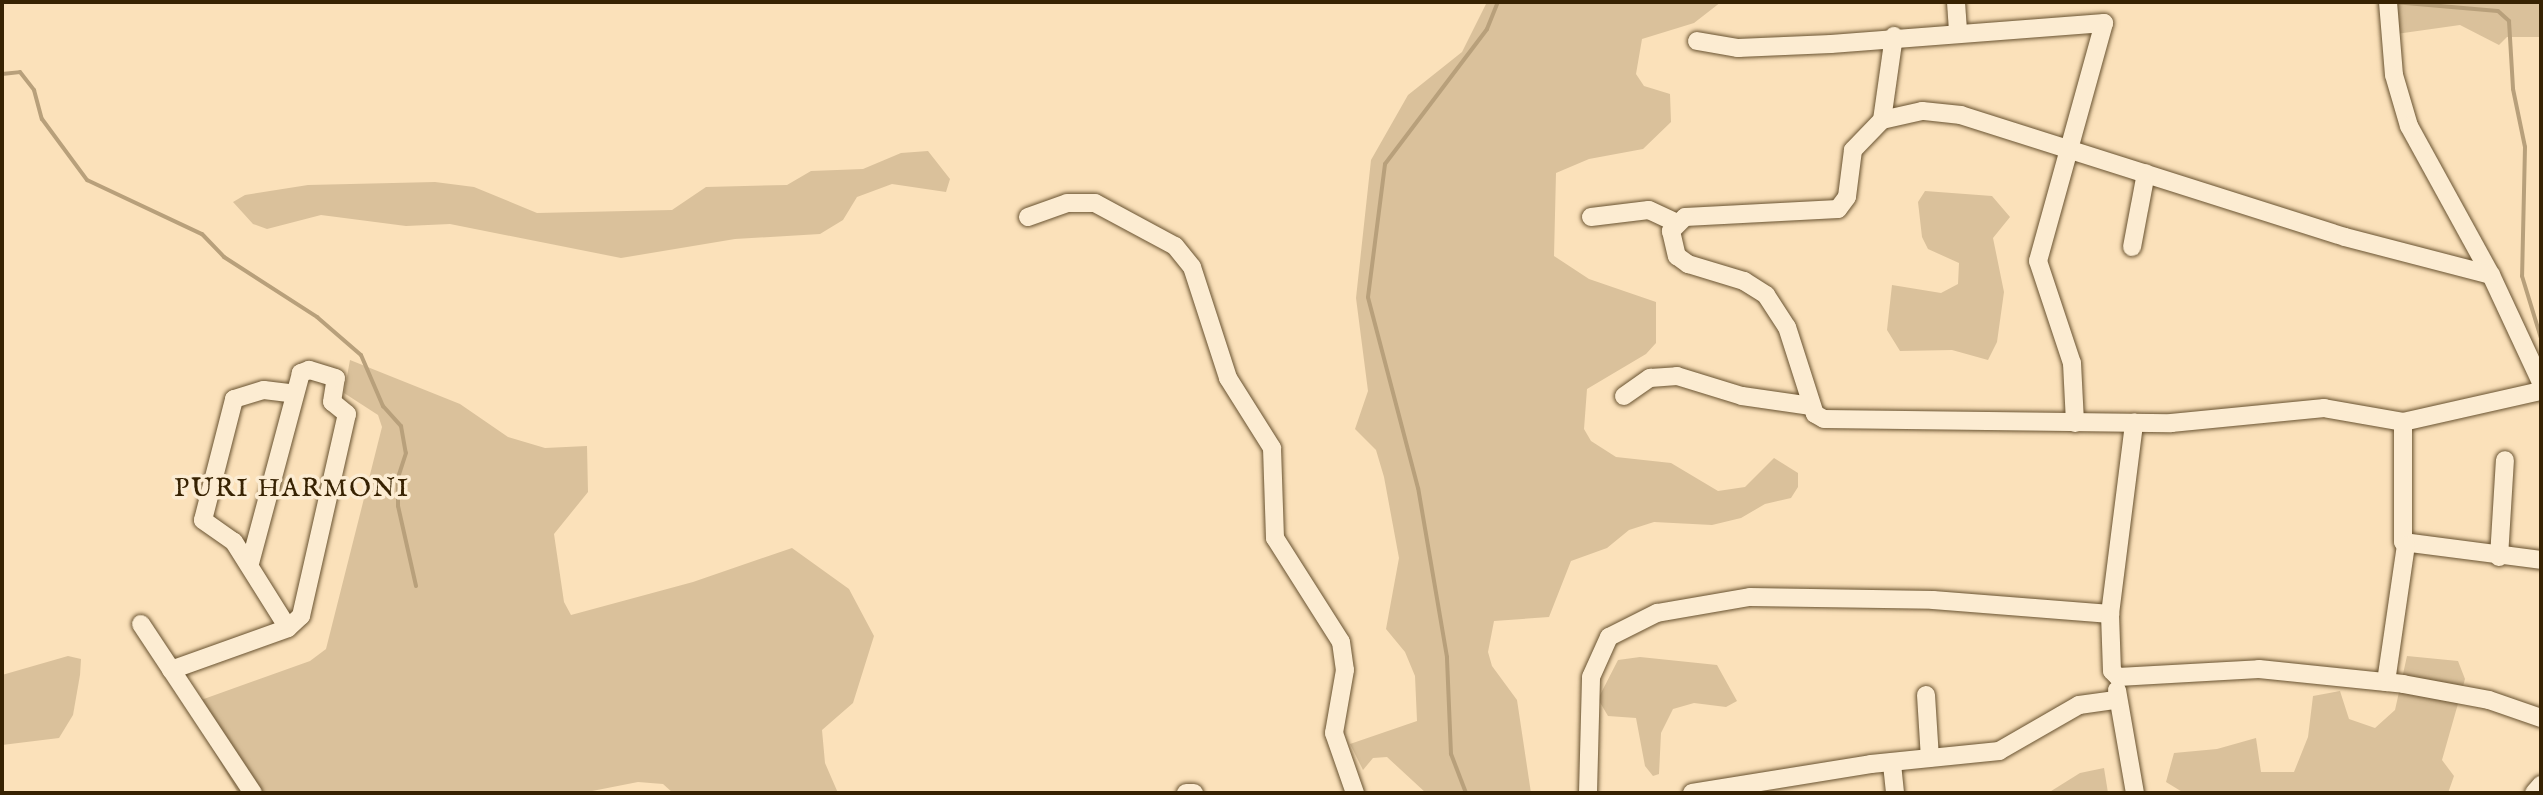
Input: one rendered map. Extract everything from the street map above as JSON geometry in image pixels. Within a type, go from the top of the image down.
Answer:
[{"type":"street","points":[[1956,2],[1958,33]]},
{"type":"street","points":[[1675,222],[1671,241],[1677,256],[1702,270],[1744,281],[1766,295],[1787,327],[1811,406],[1824,419],[2134,423],[2324,408],[2403,422],[2534,391],[2491,275],[2409,126],[2394,75],[2388,5]]},
{"type":"street","points":[[1697,41],[1755,48],[2104,23],[2038,261],[2072,363],[2075,423]]},
{"type":"street","points":[[1882,120],[1894,36]]},
{"type":"street","points":[[1675,222],[1685,217],[1838,209],[1847,197],[1853,150],[1882,120],[1922,111],[1961,115],[2345,237],[2491,275]]},
{"type":"street","points":[[2132,247],[2146,173]]},
{"type":"street","points":[[1028,217],[1067,203],[1095,203],[1175,246],[1192,267],[1228,378],[1272,448],[1275,538],[1341,642],[1345,670],[1334,733],[1355,793]]},
{"type":"street","points":[[1591,217],[1649,210],[1675,222]]},
{"type":"street","points":[[171,670],[288,628],[301,616],[347,414],[332,402],[336,378],[305,371],[295,394],[250,564]]},
{"type":"street","points":[[1624,396],[1650,378],[1677,376],[1742,396],[1811,406]]},
{"type":"street","points":[[288,628],[250,564],[230,538],[203,520],[232,405],[239,395],[264,390],[295,394]]},
{"type":"street","points":[[2386,682],[2406,545],[2401,538],[2403,422]]},
{"type":"street","points":[[2134,423],[2110,614],[2112,671],[2118,677],[2259,669],[2386,682],[2489,700],[2541,718]]},
{"type":"street","points":[[2499,557],[2505,460]]},
{"type":"street","points":[[2406,545],[2541,560]]},
{"type":"street","points":[[1588,793],[1591,677],[1609,637],[1657,613],[1750,597],[1825,595],[2110,614]]},
{"type":"street","points":[[141,624],[253,793]]},
{"type":"street","points":[[2118,677],[2116,700],[2135,793]]},
{"type":"street","points":[[1926,695],[1930,758]]},
{"type":"street","points":[[1692,793],[2006,749],[2079,705],[2116,700]]},
{"type":"street","points":[[1892,764],[1895,793]]},
{"type":"street","points":[[2534,793],[2541,785]]},
{"type":"shaded area","points":[[1487,2],[1721,2],[1694,23],[1642,39],[1636,74],[1644,86],[1670,94],[1671,122],[1643,149],[1589,159],[1556,173],[1554,256],[1589,279],[1656,302],[1656,343],[1646,354],[1587,389],[1584,429],[1591,441],[1616,457],[1671,463],[1718,491],[1745,487],[1774,458],[1798,473],[1798,487],[1791,498],[1765,504],[1741,518],[1712,525],[1654,522],[1629,530],[1607,548],[1571,561],[1549,617],[1494,621],[1488,652],[1492,666],[1517,700],[1531,793],[1426,793],[1387,757],[1373,758],[1363,770],[1350,744],[1417,721],[1415,676],[1405,652],[1386,629],[1399,558],[1384,477],[1376,450],[1355,429],[1368,391],[1356,298],[1371,160],[1408,95],[1462,52]]},
{"type":"shaded area","points":[[2383,2],[2541,2],[2541,37],[2507,37],[2499,45],[2460,25],[2382,36]]},
{"type":"shaded area","points":[[928,151],[950,179],[946,192],[892,184],[857,197],[843,220],[820,234],[735,239],[621,258],[450,224],[406,226],[321,215],[267,229],[253,224],[233,202],[245,195],[308,185],[435,182],[474,187],[537,213],[672,210],[706,187],[787,185],[811,171],[863,169],[901,153]]},
{"type":"shaded area","points":[[1925,191],[1992,196],[2010,217],[1993,238],[2004,292],[1997,342],[1988,360],[1952,350],[1900,351],[1887,330],[1892,285],[1941,293],[1958,284],[1959,263],[1928,249],[1922,237],[1918,202]]},
{"type":"shaded area","points":[[350,360],[460,404],[508,437],[545,448],[587,446],[588,492],[554,534],[564,602],[571,615],[693,582],[792,548],[849,589],[874,636],[853,703],[822,730],[825,763],[838,793],[673,793],[663,784],[638,782],[582,793],[238,793],[198,724],[201,700],[310,661],[326,649],[382,427],[378,415],[344,393]]},
{"type":"shaded area","points":[[68,656],[81,659],[80,675],[73,715],[59,738],[2,745],[2,675]]},
{"type":"shaded area","points":[[2407,656],[2458,661],[2465,679],[2442,760],[2454,776],[2448,793],[2184,793],[2166,782],[2174,753],[2217,749],[2256,738],[2261,772],[2294,772],[2308,737],[2313,696],[2340,691],[2349,719],[2375,728],[2395,710]]},
{"type":"shaded area","points":[[1640,657],[1717,665],[1737,701],[1726,707],[1694,703],[1673,709],[1661,733],[1659,774],[1653,776],[1645,766],[1636,718],[1608,716],[1598,699],[1618,660]]},
{"type":"shaded area","points":[[2104,768],[2108,793],[2048,793],[2080,773]]},
{"type":"waterway","points":[[1466,793],[1451,754],[1447,657],[1418,488],[1368,297],[1385,164],[1487,29],[1498,2]]},
{"type":"waterway","points":[[2370,2],[2381,2]]},
{"type":"waterway","points":[[2394,2],[2498,11],[2509,21],[2513,89],[2525,147],[2522,276],[2541,338]]},
{"type":"waterway","points":[[2,74],[20,72],[34,90],[42,119],[87,180],[202,234],[224,257],[317,317],[361,355],[383,406],[401,426],[406,453],[398,478],[398,506],[416,586]]},
{"type":"district","name":"PURI HARMONI","points":[[292,489]]}]
